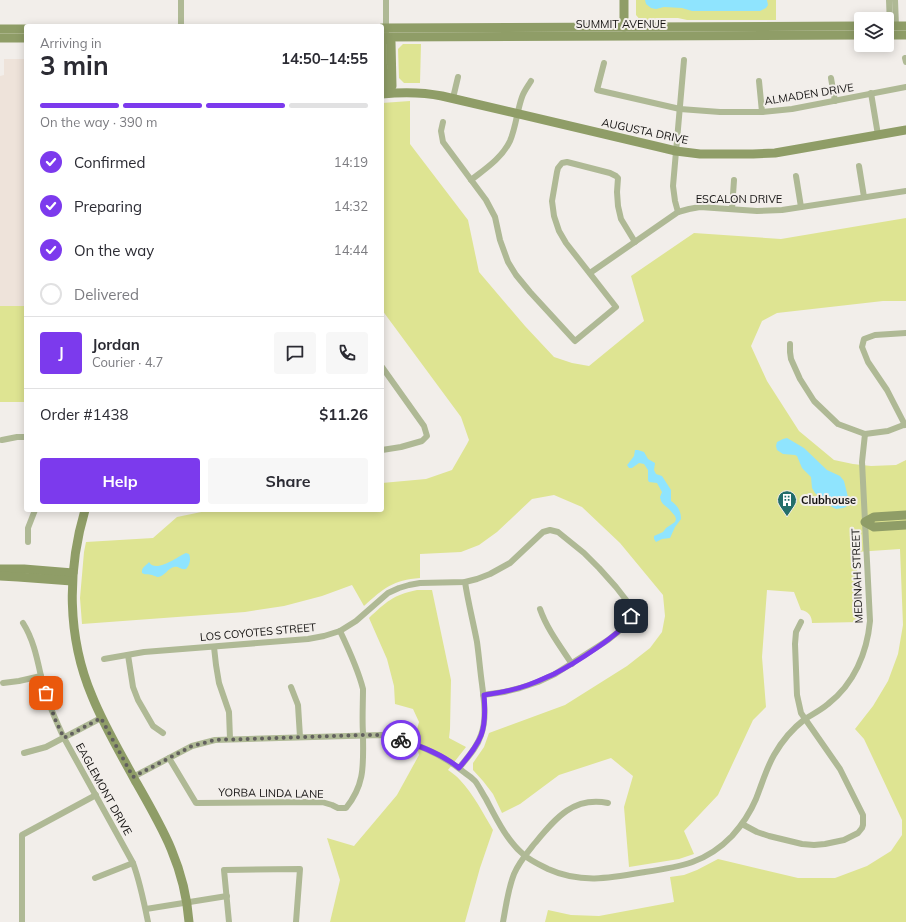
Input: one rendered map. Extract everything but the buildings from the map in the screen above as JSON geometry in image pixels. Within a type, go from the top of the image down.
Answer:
[{"type":"street","points":[[181,0],[181,24]]},
{"type":"street","points":[[384,24],[386,0]]},
{"type":"street","points":[[624,0],[624,32]]},
{"type":"street","points":[[889,0],[889,12]]},
{"type":"street","points":[[893,12],[895,0]]},
{"type":"street","name":"SUMMIT AVENUE","points":[[384,36],[854,26]]},
{"type":"street","points":[[894,28],[906,26]]},
{"type":"street","points":[[0,29],[24,29]]},
{"type":"street","points":[[894,30],[906,35]]},
{"type":"street","name":"SUMMIT AVENUE","points":[[624,32],[854,35]]},
{"type":"street","points":[[384,37],[391,42],[392,85],[385,93]]},
{"type":"street","points":[[0,38],[24,38]]},
{"type":"street","points":[[678,212],[673,193],[684,60]]},
{"type":"street","name":"ALMADEN DRIVE","points":[[604,64],[597,90],[680,109],[720,112],[762,112],[792,109],[906,88]]},
{"type":"street","points":[[453,98],[458,77]]},
{"type":"street","points":[[831,78],[835,101]]},
{"type":"street","points":[[471,180],[496,160],[510,142],[522,96],[531,81]]},
{"type":"street","points":[[759,81],[762,112]]},
{"type":"street","name":"AUGUSTA DRIVE","points":[[385,93],[420,93],[453,98],[633,142],[676,151],[716,155],[776,153],[906,130]]},
{"type":"street","points":[[871,94],[878,135]]},
{"type":"street","points":[[443,122],[441,131],[443,142],[491,209],[495,217],[503,251],[508,262],[516,275],[530,292],[576,341],[616,307],[566,243],[559,231],[554,216],[552,201],[558,168],[562,163],[571,162],[610,172],[618,178],[617,192],[619,213],[635,242]]},
{"type":"street","points":[[859,166],[864,197]]},
{"type":"street","points":[[796,176],[801,207]]},
{"type":"street","points":[[732,209],[734,180]]},
{"type":"street","name":"ESCALON DRIVE","points":[[590,273],[678,212],[689,209],[700,207],[771,211],[906,191]]},
{"type":"street","points":[[790,344],[791,359],[800,379],[814,401],[838,424],[865,434],[888,432],[905,424],[868,362],[862,347],[864,339],[875,335],[906,333]]},
{"type":"street","points":[[384,370],[424,426],[427,436],[422,441],[384,450]]},
{"type":"street","name":"MEDINAH STREET","points":[[133,777],[192,746],[215,740],[382,735],[403,740],[430,750],[452,762],[475,781],[505,833],[515,846],[525,855],[544,867],[568,876],[585,879],[609,878],[678,867],[695,862],[721,846],[742,824],[755,801],[777,750],[790,732],[839,694],[860,663],[865,650],[870,621],[862,462],[865,434]]},
{"type":"street","points":[[2,440],[17,436],[24,437]]},
{"type":"street","points":[[28,542],[28,528],[34,512]]},
{"type":"street","points":[[84,512],[76,543],[72,577],[74,630],[79,659],[91,695],[101,718],[175,856],[180,872],[189,922]]},
{"type":"street","points":[[865,522],[874,517],[906,515]]},
{"type":"street","points":[[865,522],[874,527],[906,525]]},
{"type":"street","name":"LOS COYOTES STREET","points":[[104,659],[144,652],[308,639],[324,636],[340,631],[356,621],[388,593],[399,588],[420,583],[465,582],[490,574],[504,567],[540,534],[546,531],[554,530],[561,534],[596,564],[628,602],[631,608],[630,619],[618,632],[603,644],[572,664]]},
{"type":"street","points":[[0,569],[24,569],[72,577]]},
{"type":"street","points":[[0,576],[72,577]]},
{"type":"street","points":[[459,768],[481,736],[485,721],[484,695],[477,643],[468,604],[465,582]]},
{"type":"street","points":[[484,695],[529,685],[572,664],[549,630],[540,609]]},
{"type":"street","name":"EAGLEMONT DRIVE","points":[[24,622],[34,644],[41,676],[50,706],[64,738],[133,863],[139,880],[148,922]]},
{"type":"street","points":[[742,824],[769,836],[802,844],[814,845],[844,840],[858,833],[864,825],[863,815],[840,769],[801,713],[795,677],[795,638],[801,622]]},
{"type":"street","points":[[340,631],[357,667],[363,689],[362,735]]},
{"type":"street","points":[[214,647],[219,683],[229,712],[230,739]]},
{"type":"street","points":[[128,655],[133,687],[138,700],[153,726],[163,733]]},
{"type":"street","points":[[3,682],[19,681],[41,676]]},
{"type":"street","points":[[291,687],[298,704],[300,737]]},
{"type":"street","points":[[24,753],[46,747],[101,718]]},
{"type":"street","name":"YORBA LINDA LANE","points":[[169,758],[196,803],[322,802],[338,808],[346,808],[359,786],[363,771],[362,735]]},
{"type":"street","points":[[22,922],[22,835],[96,795]]},
{"type":"street","points":[[503,922],[511,881],[517,867],[552,822],[568,810],[585,803],[608,803]]},
{"type":"street","points":[[94,878],[133,863]]},
{"type":"street","points":[[230,922],[224,870],[300,869],[296,922]]},
{"type":"street","points":[[146,909],[227,896]]},
{"type":"shaded area","points":[[4,59],[24,59],[24,306],[0,306],[0,76],[4,75]]},
{"type":"green space","points":[[636,0],[776,0],[776,20],[687,20],[678,18],[656,18],[641,21],[636,15]]},
{"type":"green space","points":[[403,44],[421,44],[420,83],[404,83],[399,78],[398,49]]},
{"type":"green space","points":[[410,101],[410,144],[468,220],[479,272],[525,326],[554,357],[572,363],[589,366],[644,321],[631,276],[694,233],[781,239],[906,218],[906,301],[883,301],[777,313],[762,321],[751,346],[767,381],[799,431],[834,460],[871,466],[896,465],[906,460],[906,922],[545,922],[548,910],[571,915],[599,916],[674,902],[670,877],[684,875],[718,859],[798,878],[835,878],[867,866],[891,851],[902,835],[902,820],[864,739],[855,729],[873,706],[888,681],[898,654],[903,625],[900,549],[856,552],[860,622],[812,623],[809,614],[806,611],[801,610],[794,592],[767,590],[762,657],[766,707],[753,720],[718,795],[684,831],[694,854],[679,859],[629,867],[624,807],[633,776],[611,758],[559,775],[520,804],[502,813],[493,794],[473,770],[473,763],[484,747],[489,733],[565,705],[627,666],[650,648],[662,632],[665,616],[663,595],[620,543],[582,507],[554,495],[532,499],[497,532],[479,545],[461,552],[420,554],[420,578],[403,581],[389,586],[377,594],[364,606],[352,585],[322,596],[284,606],[245,612],[82,624],[80,598],[86,542],[153,538],[177,517],[201,512],[384,512],[384,483],[426,479],[452,470],[469,440],[461,417],[384,313],[384,103]]},
{"type":"green space","points":[[0,306],[24,306],[24,402],[0,402]]},
{"type":"green space","points":[[417,590],[432,590],[451,680],[449,738],[466,747],[448,770],[457,777],[470,792],[493,830],[480,868],[465,922],[330,922],[340,880],[327,838],[354,846],[397,795],[419,755],[415,737],[419,722],[413,709],[395,704],[394,686],[387,659],[369,618],[390,600],[402,594]]},
{"type":"water","points":[[645,0],[767,0],[768,5],[760,11],[692,11],[682,8],[651,8],[646,4]]},
{"type":"water","points":[[787,438],[804,448],[827,470],[840,476],[844,481],[849,502],[846,507],[836,509],[830,506],[815,493],[812,488],[811,477],[802,468],[797,456],[783,454],[777,450],[777,442]]},
{"type":"water","points":[[635,450],[644,452],[648,459],[655,463],[654,470],[656,474],[662,476],[671,490],[671,501],[680,511],[681,519],[670,538],[662,539],[656,542],[654,539],[654,536],[663,532],[675,522],[676,519],[661,501],[660,497],[662,492],[657,483],[649,482],[648,470],[644,464],[639,463],[632,468],[629,468],[627,465],[634,456]]},
{"type":"water","points":[[186,553],[189,554],[190,559],[186,569],[174,567],[160,577],[142,573],[143,568],[149,562],[152,565],[162,565]]},
{"type":"way so far","points":[[46,693],[55,719],[64,738],[101,718],[133,777],[192,746],[215,740],[362,735],[382,735],[401,740]]},
{"type":"place","name":"Clubhouse","points":[[787,517]]},
{"type":"route","points":[[401,740],[430,750],[452,762],[459,768],[478,743],[481,736],[485,721],[484,695],[520,688],[538,682],[554,674],[603,644],[618,632],[628,622],[631,616]]}]
